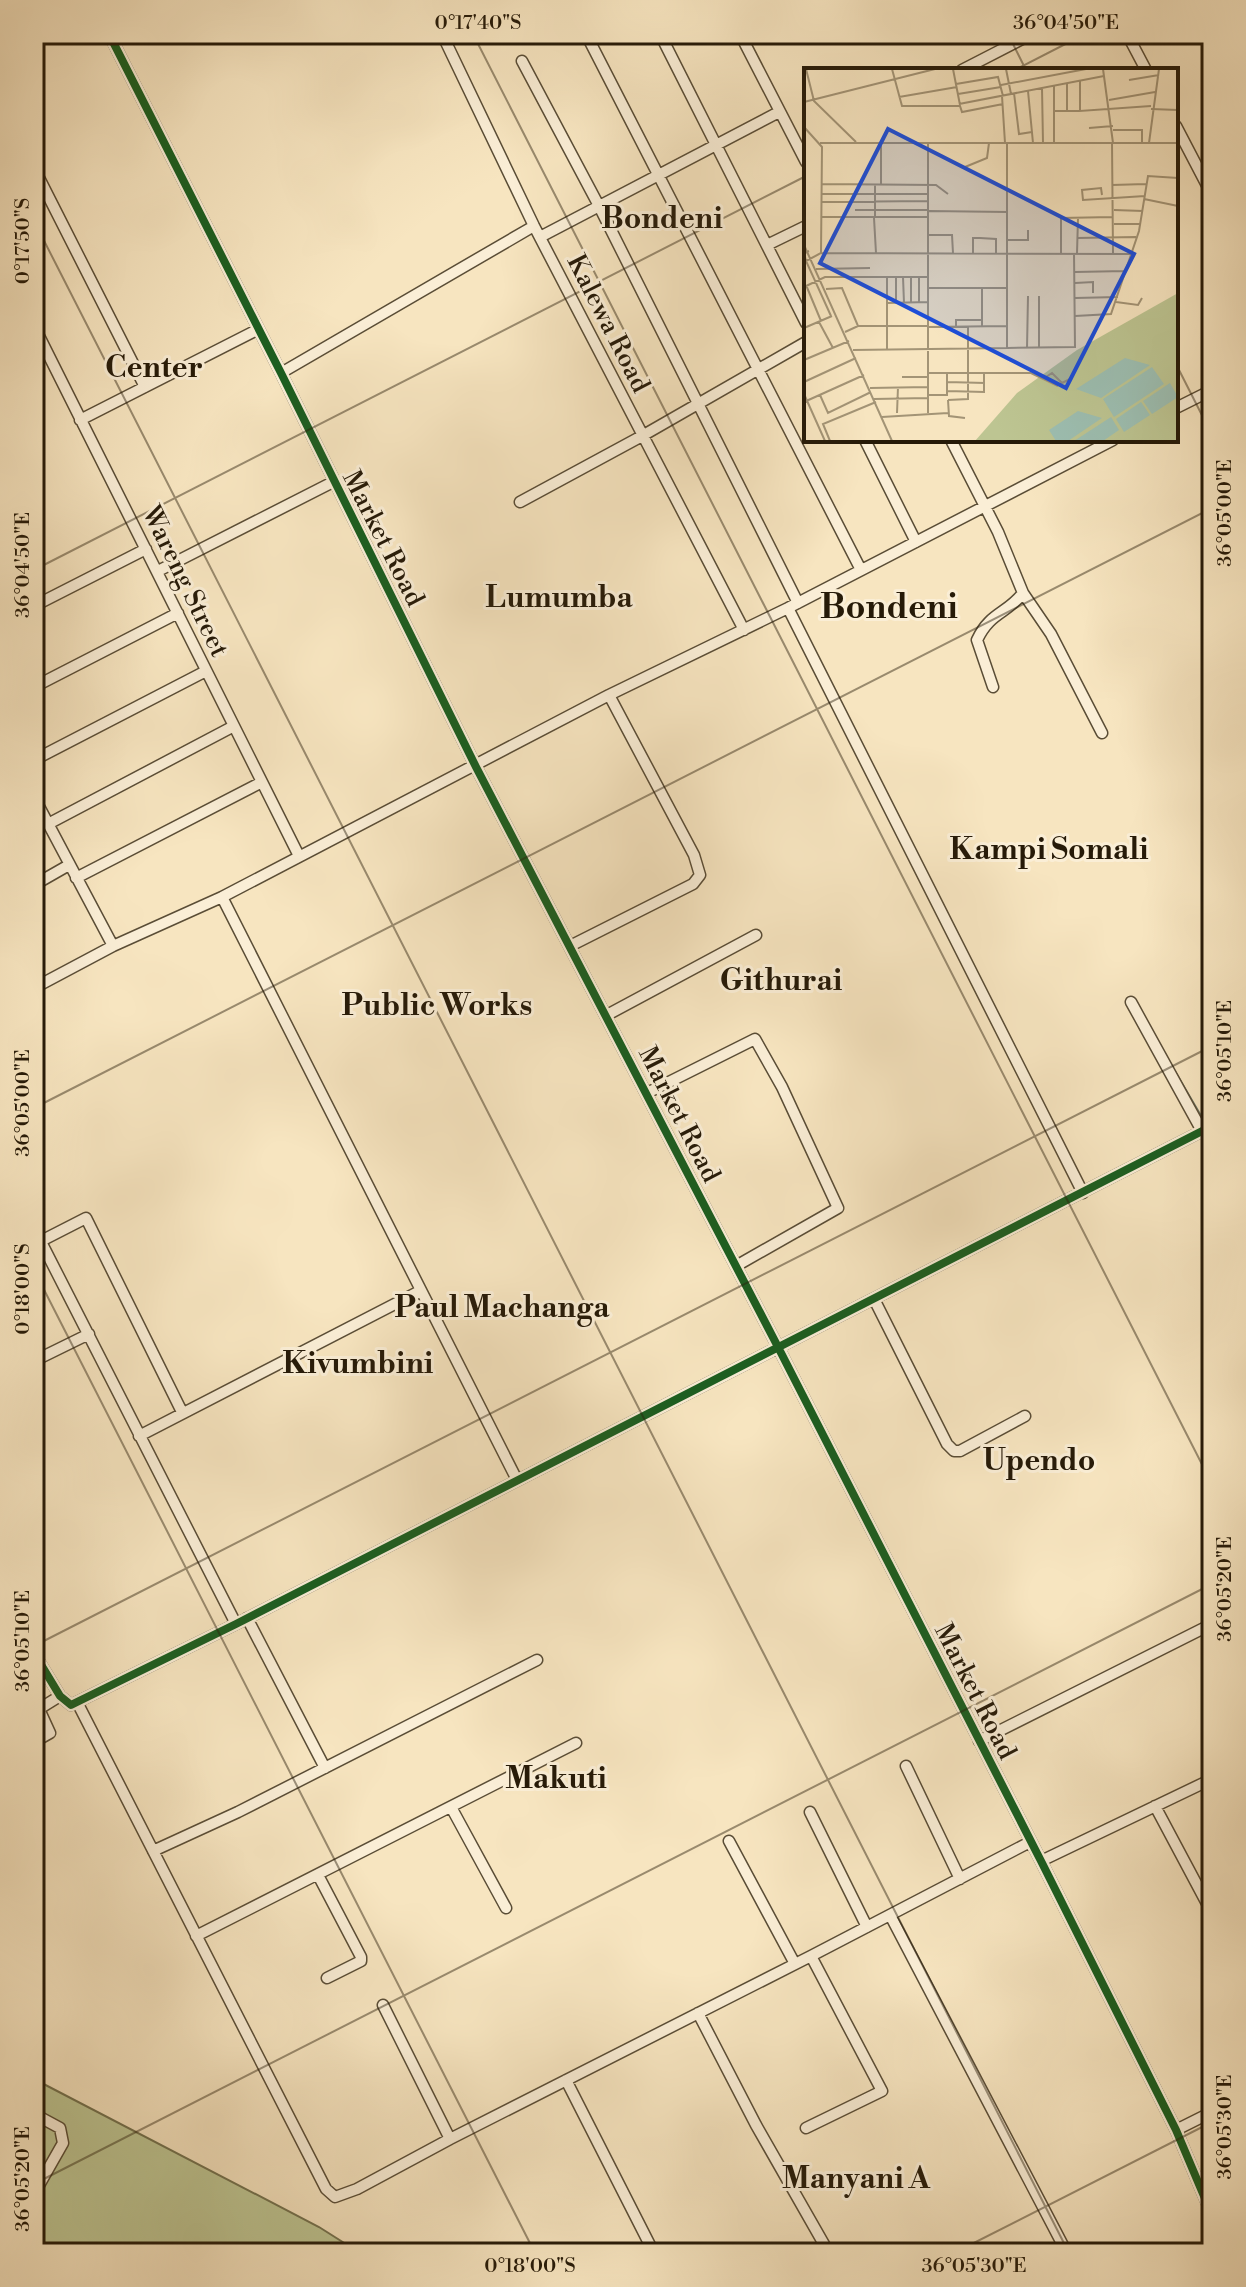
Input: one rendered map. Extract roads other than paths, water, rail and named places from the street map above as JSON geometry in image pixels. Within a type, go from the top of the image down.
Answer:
[{"type":"street","name":"Market Road","points":[[109,34],[476,767],[607,1015],[1041,1861],[1176,2130],[1212,2215]]},
{"type":"street","name":"Kalewa Road","points":[[442,34],[534,226],[744,630]]},
{"type":"street","points":[[586,34],[861,570]]},
{"type":"street","points":[[660,34],[804,319]]},
{"type":"street","points":[[740,34],[804,155]]},
{"type":"street","points":[[966,68],[1032,34]]},
{"type":"street","points":[[1127,34],[1145,68]]},
{"type":"street","points":[[522,61],[699,403],[793,605],[1083,1193]]},
{"type":"street","points":[[540,237],[779,112]]},
{"type":"street","points":[[1178,130],[1212,195]]},
{"type":"street","points":[[34,168],[145,387]]},
{"type":"street","points":[[281,373],[534,226]]},
{"type":"street","points":[[767,245],[804,227]]},
{"type":"street","name":"Wareng Street","points":[[34,326],[299,856]]},
{"type":"street","points":[[80,420],[257,330]]},
{"type":"street","points":[[520,502],[804,343]]},
{"type":"street","points":[[1178,407],[1212,390]]},
{"type":"street","points":[[866,442],[916,542]]},
{"type":"street","points":[[952,442],[1012,562],[1023,593],[1051,634],[1102,733]]},
{"type":"street","points":[[34,988],[113,946],[222,897],[609,695],[744,630],[1109,442]]},
{"type":"street","points":[[158,571],[333,482]]},
{"type":"street","points":[[34,606],[146,549]]},
{"type":"street","points":[[993,687],[977,640],[985,624],[1016,602],[1023,593]]},
{"type":"street","points":[[34,687],[178,613]]},
{"type":"street","points":[[34,760],[206,671]]},
{"type":"street","points":[[570,946],[693,884],[700,875],[694,855],[609,695]]},
{"type":"street","points":[[48,824],[234,726]]},
{"type":"street","points":[[76,878],[262,782]]},
{"type":"street","points":[[34,797],[113,946]]},
{"type":"street","points":[[34,885],[69,865]]},
{"type":"street","points":[[222,897],[517,1480]]},
{"type":"street","points":[[607,1015],[756,935]]},
{"type":"street","points":[[34,1653],[60,1696],[71,1705],[1207,1129],[1131,1002]]},
{"type":"street","points":[[647,1093],[755,1039],[782,1087],[838,1208],[736,1266]]},
{"type":"street","points":[[41,1241],[86,1218],[182,1412]]},
{"type":"street","points":[[34,1228],[236,1624]]},
{"type":"street","points":[[139,1436],[420,1291]]},
{"type":"street","points":[[874,1299],[939,1430],[954,1451],[960,1451],[1025,1416]]},
{"type":"street","points":[[34,1361],[89,1334]]},
{"type":"street","points":[[247,1618],[325,1768]]},
{"type":"street","points":[[979,1741],[1212,1624]]},
{"type":"street","points":[[153,1851],[238,1812],[537,1660]]},
{"type":"street","points":[[34,1742],[50,1733],[44,1707],[60,1696]]},
{"type":"street","points":[[77,1702],[326,2189],[335,2197],[357,2189],[1030,1842]]},
{"type":"street","points":[[196,1936],[576,1743]]},
{"type":"street","points":[[906,1766],[960,1879]]},
{"type":"street","points":[[1041,1861],[1212,1779]]},
{"type":"street","points":[[1155,1806],[1212,1913]]},
{"type":"street","points":[[451,1807],[506,1908]]},
{"type":"street","points":[[810,1812],[867,1927]]},
{"type":"street","points":[[729,1841],[795,1964]]},
{"type":"street","points":[[318,1875],[361,1957],[361,1961],[327,1978]]},
{"type":"street","points":[[890,1915],[1067,2253]]},
{"type":"street","points":[[806,2128],[882,2091],[811,1956]]},
{"type":"street","points":[[383,2005],[450,2139]]},
{"type":"street","points":[[698,2013],[756,2125],[829,2253]]},
{"type":"street","points":[[566,2080],[654,2253]]},
{"type":"street","points":[[1176,2130],[1212,2112]]},
{"type":"street","points":[[34,2114],[60,2128],[63,2143],[34,2194]]},
{"type":"waterway","points":[[1173,1069],[1200,1115]]},
{"type":"district","name":"Bondeni","points":[[662,218]]},
{"type":"district","name":"Center","points":[[154,367]]},
{"type":"district","name":"Lumumba","points":[[559,597]]},
{"type":"district","name":"Bondeni","points":[[889,606]]},
{"type":"district","name":"Kampi Somali","points":[[1049,849]]},
{"type":"district","name":"Githurai","points":[[781,980]]},
{"type":"district","name":"Public Works","points":[[437,1005]]},
{"type":"district","name":"Paul Machanga","points":[[502,1307]]},
{"type":"district","name":"Kivumbini","points":[[358,1363]]},
{"type":"district","name":"Upendo","points":[[1039,1460]]},
{"type":"district","name":"Makuti","points":[[556,1778]]},
{"type":"district","name":"Manyani A","points":[[856,2178]]}]
